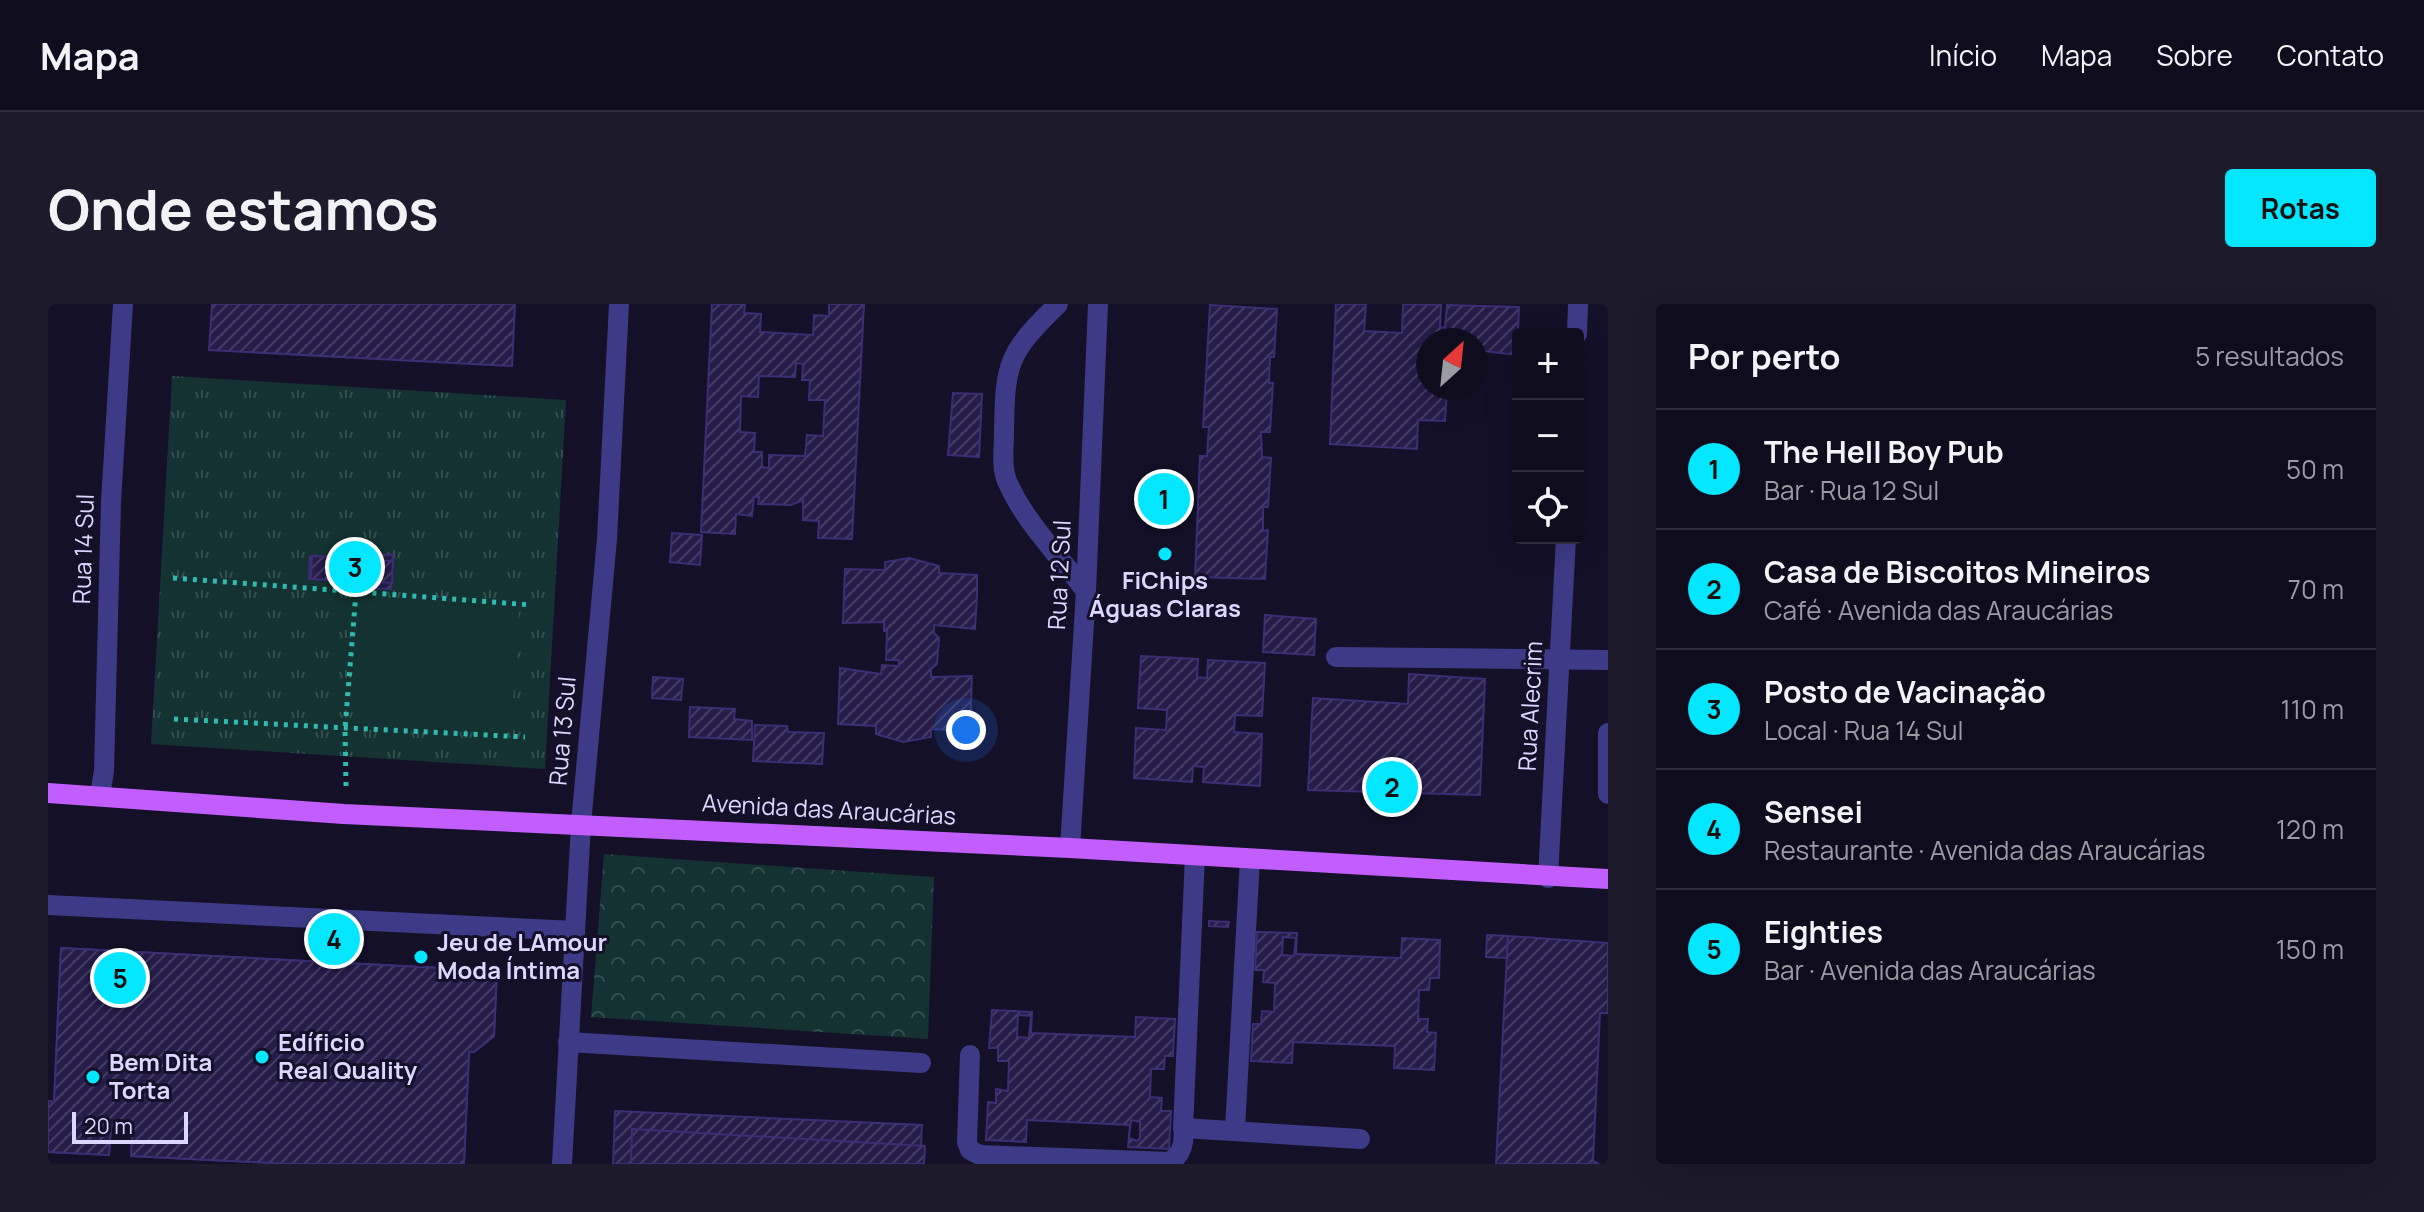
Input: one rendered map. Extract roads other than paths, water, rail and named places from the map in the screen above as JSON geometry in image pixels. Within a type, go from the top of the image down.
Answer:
[{"type":"main road","name":"Avenida das Araucárias","points":[[48,793],[344,814],[1070,848],[1548,878],[1608,879]]},
{"type":"street","name":"Rua 14 Sul","points":[[100,795],[104,771],[111,502],[123,304]]},
{"type":"street","name":"Rua 13 Sul","points":[[562,1164],[581,824],[607,539],[619,304]]},
{"type":"street","points":[[1058,304],[1025,335],[1008,367],[1005,477],[1014,497],[1086,591]]},
{"type":"street","name":"Rua 12 Sul","points":[[1070,848],[1086,591],[1098,304]]},
{"type":"street","points":[[1577,328],[1578,304]]},
{"type":"street","name":"Rua Alecrim","points":[[1548,878],[1566,544]]},
{"type":"street","points":[[1336,657],[1608,660]]},
{"type":"street","points":[[1608,733],[1608,794]]},
{"type":"street","points":[[970,1055],[967,1142],[970,1150],[980,1155],[1170,1162],[1182,1146],[1195,856]]},
{"type":"street","points":[[1235,1129],[1250,859]]},
{"type":"street","points":[[48,905],[575,931]]},
{"type":"street","points":[[568,1042],[921,1063]]},
{"type":"street","points":[[1183,1128],[1360,1139]]},
{"type":"place","name":"The Hell Boy Pub","points":[[1164,499]]},
{"type":"place","name":"FiChips Águas Claras","points":[[1165,554]]},
{"type":"place","name":"Posto de Vacinação","points":[[355,567]]},
{"type":"place","name":"Casa de Biscoitos Mineiros","points":[[1392,787]]},
{"type":"place","name":"Sensei","points":[[334,939]]},
{"type":"place","name":"Jeu de LAmour Moda Íntima","points":[[421,957]]},
{"type":"place","name":"Eighties","points":[[120,978]]},
{"type":"place","name":"Edíficio Real Quality","points":[[262,1057]]},
{"type":"place","name":"Bem Dita Torta","points":[[93,1077]]}]
